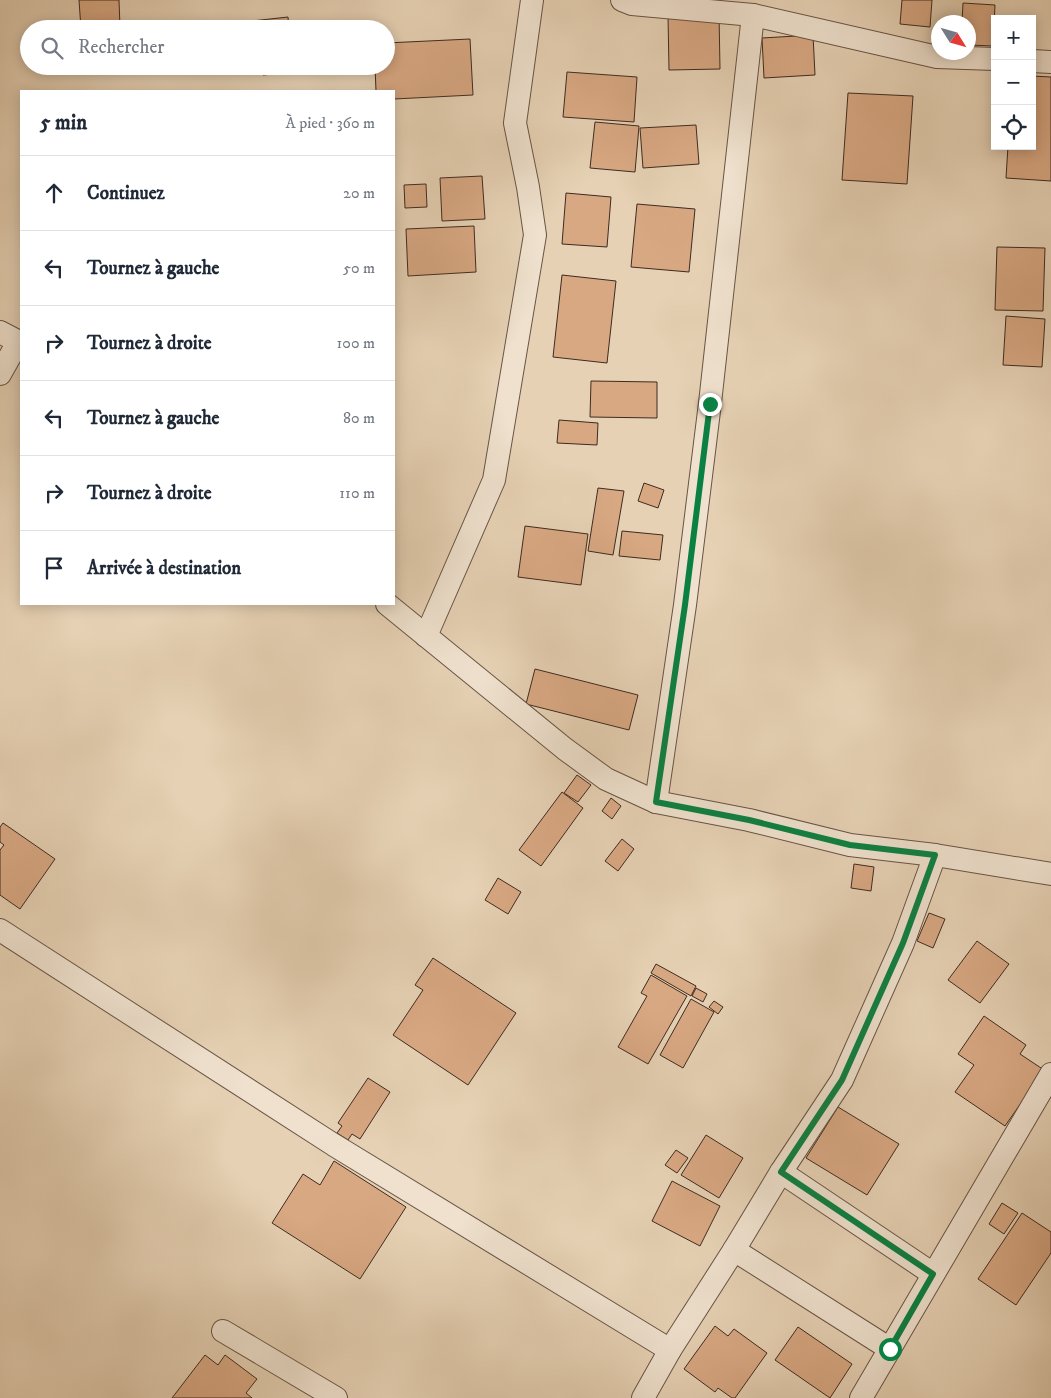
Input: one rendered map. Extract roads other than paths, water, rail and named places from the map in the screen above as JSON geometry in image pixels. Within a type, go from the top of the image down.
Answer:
[{"type":"street","points":[[426,636],[494,480],[534,235],[528,186],[516,123],[532,0]]},
{"type":"street","points":[[622,0],[632,4],[753,16],[938,57],[991,59]]},
{"type":"street","points":[[656,802],[685,605],[710,404],[753,16]]},
{"type":"street","points":[[1036,61],[1051,62]]},
{"type":"street","points":[[0,374],[13,339]]},
{"type":"street","points":[[388,605],[565,749],[606,778],[656,802],[749,820],[850,845],[935,855],[1051,874]]},
{"type":"street","points":[[643,1398],[670,1350],[781,1172],[842,1080],[903,943],[935,855]]},
{"type":"street","points":[[0,930],[334,1145],[670,1350]]},
{"type":"street","points":[[861,1398],[1051,1074]]},
{"type":"street","points":[[781,1172],[933,1274]]},
{"type":"street","points":[[734,1250],[890,1349]]},
{"type":"street","points":[[223,1331],[336,1398]]}]
